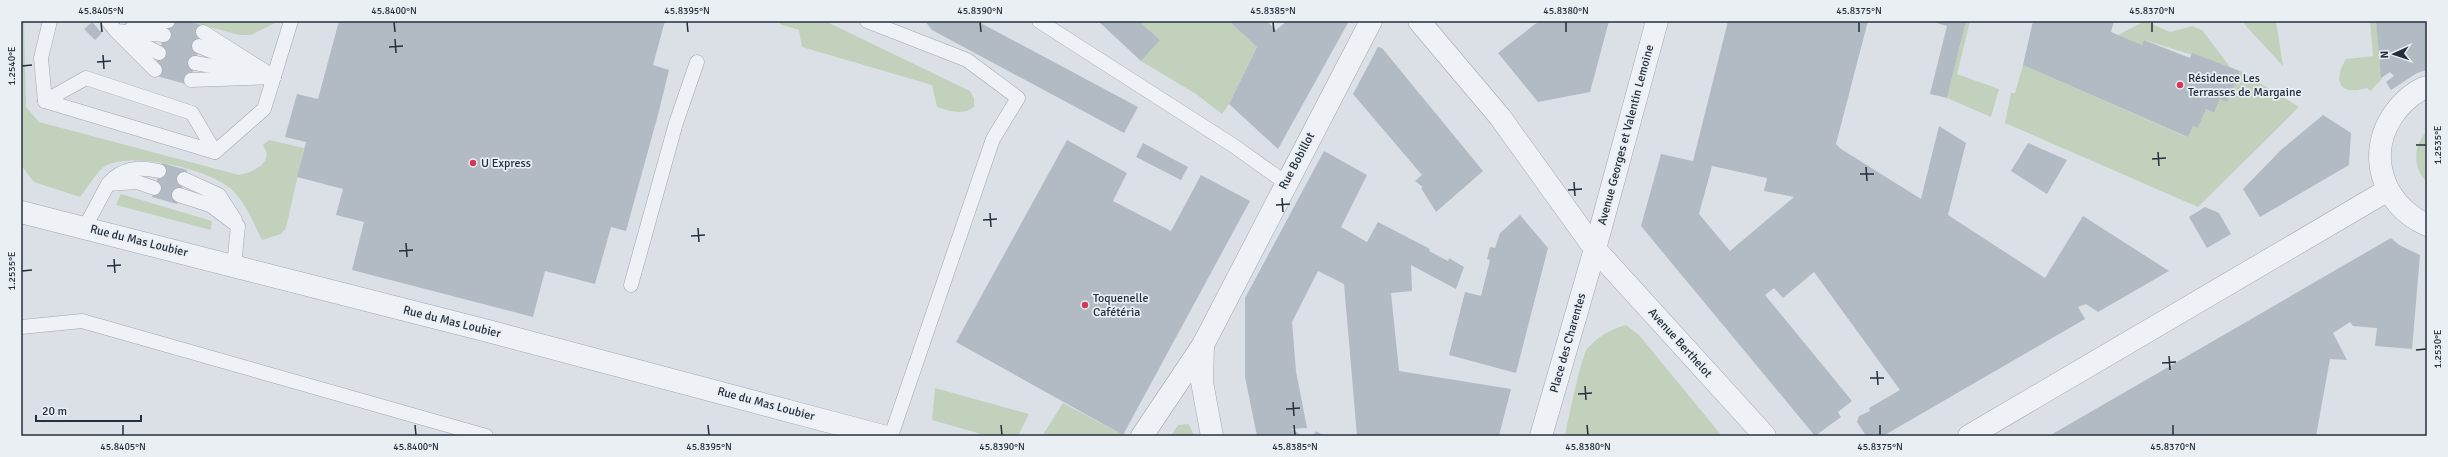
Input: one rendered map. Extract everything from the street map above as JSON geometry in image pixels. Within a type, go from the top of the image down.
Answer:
[{"type":"street","name":"Rue Bobillot","points":[[1142,436],[1203,345],[1370,21]]},
{"type":"street","name":"Avenue Berthelot","points":[[1419,21],[1500,117],[1595,249],[1765,436]]},
{"type":"street","name":"Avenue Georges et Valentin Lemoine","points":[[1595,249],[1657,21]]},
{"type":"street","points":[[2427,87],[2402,102],[2389,121],[2381,143],[2381,167],[2388,190],[2399,206],[2414,219],[2427,225]]},
{"type":"street","points":[[1969,436],[2388,190]]},
{"type":"street","name":"Rue du Mas Loubier","points":[[21,212],[234,265],[714,390],[883,436]]},
{"type":"street","name":"Place des Charentes","points":[[1541,436],[1595,249]]},
{"type":"street","name":"Rue Bobillot","points":[[1203,345],[1202,382],[1212,436]]},
{"type":"lane","points":[[45,101],[41,58],[50,21]]},
{"type":"lane","points":[[112,26],[168,21]]},
{"type":"lane","points":[[216,152],[264,109],[291,21]]},
{"type":"lane","points":[[867,21],[967,60],[1018,98],[993,139],[891,436]]},
{"type":"lane","points":[[1039,21],[1234,146],[1286,184]]},
{"type":"lane","points":[[112,26],[164,36]]},
{"type":"lane","points":[[112,26],[159,52]]},
{"type":"lane","points":[[112,26],[155,70]]},
{"type":"lane","points":[[203,32],[274,77]]},
{"type":"lane","points":[[199,46],[274,77]]},
{"type":"lane","points":[[631,285],[676,123],[697,62]]},
{"type":"lane","points":[[195,63],[274,77]]},
{"type":"lane","points":[[191,80],[274,77]]},
{"type":"lane","points":[[45,101],[86,78],[192,113],[216,152]]},
{"type":"lane","points":[[45,101],[216,152]]},
{"type":"lane","points":[[85,227],[108,184],[115,176],[124,171],[144,168],[159,171]]},
{"type":"lane","points":[[184,179],[219,195],[238,226],[234,265]]},
{"type":"lane","points":[[108,184],[137,182],[154,188]]},
{"type":"lane","points":[[179,195],[210,206],[238,226]]},
{"type":"lane","points":[[21,327],[82,322],[486,436]]},
{"type":"green space","points":[[21,21],[24,21],[26,107],[39,122],[239,175],[250,172],[261,166],[266,157],[266,151],[263,145],[269,140],[304,148],[286,228],[281,234],[262,240],[244,205],[230,188],[205,175],[170,164],[135,160],[119,161],[107,165],[80,197],[34,182],[21,165]]},
{"type":"green space","points":[[188,21],[279,21],[251,35],[239,35]]},
{"type":"green space","points":[[783,21],[825,21],[970,91],[974,98],[974,107],[969,110],[956,112],[937,107],[932,85],[802,47],[799,30],[779,24]]},
{"type":"green space","points":[[1139,21],[1229,21],[1257,47],[1229,104],[1222,114],[1196,94],[1141,61],[1160,40]]},
{"type":"green space","points":[[1966,21],[1970,21],[1957,74],[1999,89],[1991,117],[1947,98]]},
{"type":"green space","points":[[2145,21],[2170,32],[2192,26],[2202,30],[2230,67],[2145,40],[2142,45],[2118,35]]},
{"type":"green space","points":[[2243,21],[2276,21],[2283,66],[2246,26]]},
{"type":"green space","points":[[2370,21],[2376,21],[2382,79],[2370,91],[2367,88],[2350,90],[2341,85],[2339,80],[2342,67],[2346,59],[2373,56]]},
{"type":"green space","points":[[2023,65],[2187,137],[2193,126],[2198,128],[2206,109],[2214,113],[2220,99],[2240,71],[2299,107],[2198,207],[2005,123],[2011,93],[2015,93]]},
{"type":"green space","points":[[2427,131],[2427,182],[2419,170],[2416,156],[2419,143]]},
{"type":"green space","points":[[121,194],[212,221],[211,230],[116,205]]},
{"type":"green space","points":[[1626,325],[1639,335],[1722,436],[1565,436],[1584,354],[1595,341],[1605,334]]},
{"type":"green space","points":[[935,388],[1029,414],[1018,436],[988,436],[932,420]]},
{"type":"green space","points":[[1063,403],[1123,435],[1042,436]]},
{"type":"green space","points":[[1189,424],[1194,436],[1171,436],[1178,425]]},
{"type":"building","points":[[168,21],[188,21],[205,26],[189,85],[153,75]]},
{"type":"building","name":"U Express","points":[[339,21],[665,21],[653,65],[669,70],[659,111],[626,231],[611,227],[595,284],[545,271],[533,317],[352,270],[364,222],[336,215],[343,189],[297,177],[306,142],[285,137],[297,94],[318,99]]},
{"type":"building","points":[[925,21],[977,21],[1138,107],[1124,133],[932,30]]},
{"type":"building","points":[[1098,21],[1139,21],[1160,40],[1141,61]]},
{"type":"building","points":[[1229,21],[1267,21],[1276,30],[1287,21],[1349,21],[1278,149],[1229,104],[1257,47]]},
{"type":"building","points":[[1539,21],[1609,21],[1590,92],[1538,102],[1498,53]]},
{"type":"building","points":[[1728,21],[1868,21],[1836,144],[1841,149],[1921,199],[1939,126],[1966,143],[1948,215],[2045,278],[2083,216],[2169,271],[2098,312],[2086,304],[2078,307],[2085,319],[1883,436],[1866,436],[1857,422],[1859,416],[1870,411],[1869,408],[1900,390],[1814,272],[1783,298],[1774,288],[1765,295],[1852,401],[1838,412],[1841,417],[1815,436],[1641,226],[1661,154],[1693,161]],"holes":[[[1712,166],[1767,178],[1764,191],[1794,197],[1730,251],[1699,214]]]},
{"type":"building","points":[[1930,21],[1966,21],[1947,98],[1930,94],[1947,26]]},
{"type":"building","points":[[2033,21],[2114,21],[2111,32],[2142,45],[2144,40],[2190,58],[2192,53],[2240,71],[2227,102],[2220,99],[2214,113],[2206,109],[2198,128],[2193,126],[2188,137],[2023,65]]},
{"type":"building","points":[[2376,21],[2427,21],[2427,70],[2417,73],[2391,90],[2386,82],[2394,76],[2390,72],[2381,78]]},
{"type":"building","points":[[92,22],[102,33],[95,40],[84,29]]},
{"type":"building","points":[[1378,47],[1382,48],[1483,171],[1436,212],[1421,188],[1423,187],[1415,181],[1422,175],[1353,94]]},
{"type":"building","points":[[2323,115],[2351,133],[2349,165],[2260,217],[2243,189],[2281,150]]},
{"type":"building","name":"Toquenelle Cafétéria","points":[[1067,140],[1127,173],[1113,201],[1171,231],[1201,175],[1250,201],[1123,435],[956,342]]},
{"type":"building","points":[[1143,143],[1188,167],[1181,180],[1136,157]]},
{"type":"building","points":[[2028,143],[2067,160],[2047,194],[2011,171]]},
{"type":"building","points":[[1324,151],[1367,175],[1341,227],[1367,242],[1378,222],[1430,249],[1429,251],[1448,261],[1449,258],[1464,267],[1456,289],[1411,265],[1412,291],[1391,293],[1399,371],[1511,389],[1499,436],[1357,436],[1344,284],[1318,271],[1292,322],[1296,371],[1307,428],[1291,429],[1303,436],[1257,436],[1245,377],[1245,298]]},
{"type":"building","points":[[162,163],[187,170],[177,204],[152,197]]},
{"type":"building","points":[[2205,207],[2219,213],[2231,234],[2207,248],[2189,217]]},
{"type":"building","points":[[1520,215],[1548,248],[1516,373],[1449,355],[1465,292],[1481,296],[1490,260],[1487,259],[1490,247],[1495,248],[1500,233]]},
{"type":"building","points":[[2391,238],[2399,245],[2420,255],[2412,349],[2375,346],[2377,328],[2353,326],[2350,322],[2333,333],[2347,360],[2330,359],[2316,436],[2049,436]]},
{"type":"building","points":[[1316,431],[1324,436],[1313,436]]},
{"type":"place","name":"Résidence Les Terrasses de Margaine","points":[[2180,85]]},
{"type":"place","name":"U Express","points":[[473,163]]},
{"type":"place","name":"Toquenelle Cafétéria","points":[[1085,305]]}]
